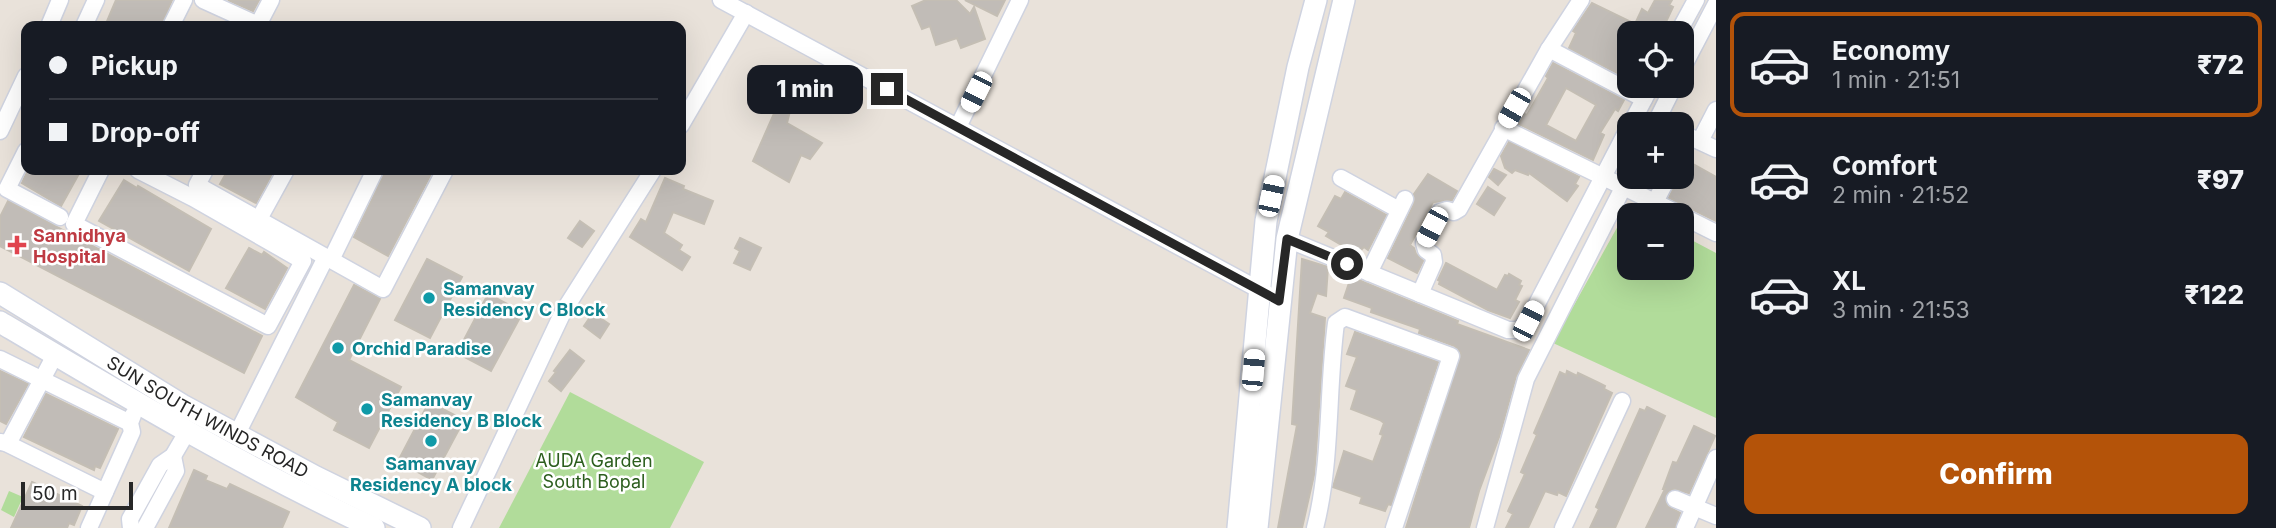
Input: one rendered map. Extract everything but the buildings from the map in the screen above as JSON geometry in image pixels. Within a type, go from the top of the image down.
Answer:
[{"type":"street","points":[[51,21],[61,0]]},
{"type":"street","points":[[86,21],[96,0]]},
{"type":"street","points":[[174,21],[184,0]]},
{"type":"street","points":[[203,0],[249,21]]},
{"type":"street","points":[[260,21],[271,0]]},
{"type":"street","points":[[721,0],[1279,301]]},
{"type":"street","points":[[958,127],[1020,0]]},
{"type":"street","points":[[1238,528],[1266,221],[1315,0]]},
{"type":"street","points":[[1256,528],[1287,239],[1344,0]]},
{"type":"street","points":[[1420,294],[1434,262],[1433,255],[1426,250],[1424,243],[1440,212],[1454,212],[1459,209],[1549,49],[1581,0]]},
{"type":"street","points":[[1685,21],[1696,0]]},
{"type":"street","points":[[1694,51],[1710,27],[1716,4]]},
{"type":"street","points":[[686,116],[746,13]]},
{"type":"street","points":[[1549,49],[1617,79]]},
{"type":"street","points":[[0,131],[20,109]]},
{"type":"street","points":[[1700,141],[1716,110]]},
{"type":"street","points":[[1503,128],[1603,178],[1617,180]]},
{"type":"street","points":[[1694,138],[1716,149]]},
{"type":"street","points":[[1287,239],[1508,330],[1519,330],[1528,321],[1617,151]]},
{"type":"street","points":[[21,160],[7,189],[60,217]]},
{"type":"street","points":[[99,175],[74,225],[268,326],[303,261],[148,175]]},
{"type":"street","points":[[202,175],[197,185],[383,289],[443,175]]},
{"type":"street","points":[[259,219],[283,175]]},
{"type":"street","points":[[237,434],[372,175]]},
{"type":"street","points":[[461,528],[563,312],[650,175]]},
{"type":"street","points":[[1340,178],[1402,204],[1369,273]]},
{"type":"street","points":[[1485,528],[1526,379],[1622,189]]},
{"type":"street","points":[[1636,189],[1655,202],[1662,189]]},
{"type":"street","points":[[1694,222],[1716,233]]},
{"type":"street","name":"SUN SOUTH WINDS ROAD","points":[[0,293],[182,405],[316,477],[420,528]]},
{"type":"street","points":[[1315,528],[1327,460],[1336,323],[1345,317],[1451,356],[1394,528]]},
{"type":"street","points":[[0,322],[55,355],[134,413]]},
{"type":"street","points":[[3,442],[10,440],[55,355]]},
{"type":"street","points":[[0,359],[41,380],[187,432],[309,498],[374,528]]},
{"type":"street","points":[[1563,528],[1622,401]]},
{"type":"street","points":[[89,528],[132,432],[134,413]]},
{"type":"street","points":[[131,528],[130,519],[160,465],[173,456],[187,432]]},
{"type":"street","points":[[3,442],[105,492]]},
{"type":"street","points":[[145,528],[176,471],[173,456]]},
{"type":"street","points":[[1685,528],[1716,458]]},
{"type":"street","points":[[1675,499],[1716,516]]},
{"type":"green space","points":[[1617,228],[1617,280],[1694,280],[1694,241],[1716,253],[1716,418],[1553,343]]},
{"type":"green space","name":"AUDA Garden South Bopal","points":[[570,392],[704,462],[670,528],[499,528]]},
{"type":"green space","points":[[9,491],[23,497],[14,517],[1,510]]},
{"type":"place","name":"Sannidhya Hospital","points":[[17,245]]},
{"type":"place","name":"Samanvay Residency C Block","points":[[429,298]]},
{"type":"place","name":"Orchid Paradise","points":[[338,348]]},
{"type":"place","name":"Samanvay Residency B Block","points":[[367,409]]},
{"type":"place","name":"Samanvay Residency A block","points":[[431,441]]},
{"type":"route","points":[[887,89],[1279,301],[1287,239],[1347,264]]}]
